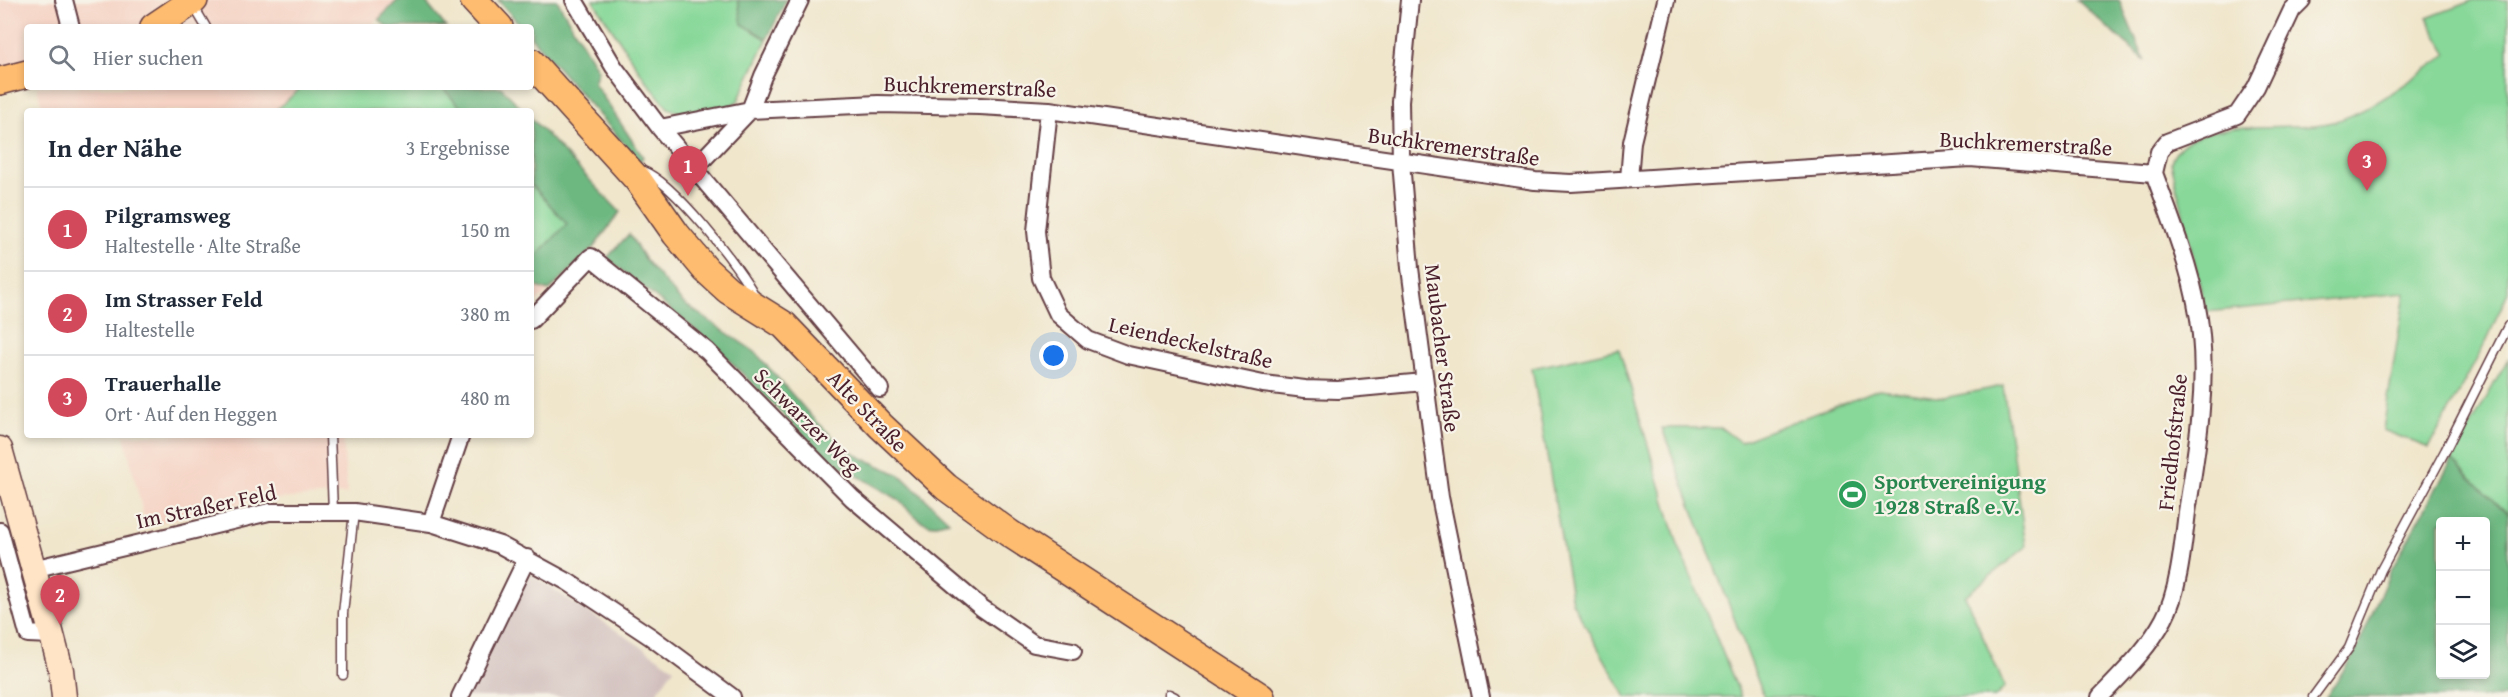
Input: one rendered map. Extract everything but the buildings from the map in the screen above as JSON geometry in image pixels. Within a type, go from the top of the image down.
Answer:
[{"type":"main road","points":[[474,0],[495,24]]},
{"type":"main road","points":[[158,24],[192,1]]},
{"type":"main road","name":"Alte Straße","points":[[534,65],[628,167],[706,270],[728,290],[763,310],[802,342],[914,458],[971,507],[1112,602],[1261,697]]},
{"type":"main road","points":[[0,81],[24,75]]},
{"type":"main road","points":[[0,449],[61,670],[64,697]]},
{"type":"street","points":[[64,0],[71,24]]},
{"type":"street","name":"Alte Straße","points":[[573,0],[614,67],[660,128],[880,389]]},
{"type":"street","points":[[694,169],[750,110],[763,76],[800,0]]},
{"type":"street","name":"Maubacher Straße","points":[[1410,0],[1400,100],[1401,162],[1410,268],[1440,497],[1481,697]]},
{"type":"street","points":[[1629,179],[1632,142],[1666,0]]},
{"type":"street","points":[[2154,173],[2159,152],[2167,142],[2236,115],[2256,87],[2294,3]]},
{"type":"street","name":"Buchkremerstraße","points":[[660,128],[750,110],[935,103],[1049,110],[1535,181],[1571,183],[1970,158],[2154,173]]},
{"type":"street","name":"Leiendeckelstraße","points":[[1049,110],[1036,231],[1041,278],[1058,314],[1088,340],[1128,355],[1263,384],[1338,390],[1424,382]]},
{"type":"street","name":"Friedhofstraße","points":[[2100,697],[2142,651],[2164,618],[2175,582],[2202,413],[2203,366],[2198,309],[2154,173]]},
{"type":"street","name":"Schwarzer Weg","points":[[534,318],[591,256],[707,351],[852,498],[982,608],[1034,644],[1073,651]]},
{"type":"street","points":[[431,523],[460,438]]},
{"type":"street","name":"Im Straßer Feld","points":[[33,569],[269,512],[354,512],[431,523],[500,545],[526,558],[613,610],[732,697]]},
{"type":"street","points":[[0,531],[28,634],[51,635]]},
{"type":"street","points":[[460,697],[526,558]]},
{"type":"lane","points":[[192,1],[204,24]]},
{"type":"lane","points":[[2313,697],[2349,648],[2381,570],[2445,451],[2508,326]]},
{"type":"lane","points":[[330,438],[333,511]]},
{"type":"lane","points":[[343,675],[343,613],[354,512]]},
{"type":"shaded area","points":[[0,0],[398,0],[373,24],[24,24],[24,85],[0,91]]},
{"type":"shaded area","points":[[38,90],[299,90],[278,108],[42,108]]},
{"type":"shaded area","points":[[534,286],[549,291],[534,304]]},
{"type":"shaded area","points":[[125,438],[343,438],[347,494],[250,501],[146,526]]},
{"type":"shaded area","points":[[528,573],[674,668],[654,697],[447,697]]},
{"type":"green space","points":[[398,0],[424,0],[444,24],[384,24],[379,19]]},
{"type":"green space","points":[[498,0],[557,0],[598,70],[594,83],[643,157],[640,162],[534,40],[534,24],[519,24]]},
{"type":"green space","points":[[593,0],[738,0],[743,20],[755,32],[767,39],[738,101],[727,108],[690,117],[668,108],[644,78]]},
{"type":"green space","points":[[738,0],[786,0],[767,39],[742,24]]},
{"type":"green space","points":[[2077,0],[2119,0],[2145,61]]},
{"type":"green space","points":[[2474,0],[2508,0],[2508,292],[2486,342],[2429,448],[2383,430],[2405,293],[2206,312],[2171,162],[2181,146],[2197,136],[2218,130],[2328,123],[2359,112],[2406,84],[2448,54],[2427,18]]},
{"type":"green space","points":[[299,90],[445,90],[461,108],[278,108]]},
{"type":"green space","points":[[445,90],[504,90],[521,108],[461,108]]},
{"type":"green space","points":[[534,121],[620,212],[594,247],[549,291],[534,286],[534,259],[567,224],[534,187]]},
{"type":"green space","points":[[534,187],[567,224],[534,259]]},
{"type":"green space","points":[[629,234],[645,260],[683,303],[755,352],[811,416],[841,445],[860,457],[900,475],[949,521],[932,525],[921,521],[896,498],[825,457],[715,346],[607,258]]},
{"type":"green space","points":[[1619,349],[1678,545],[1741,697],[1626,697],[1572,602],[1532,368]]},
{"type":"green space","points":[[2508,359],[2508,514],[2452,460]]},
{"type":"green space","name":"Sportvereinigung 1928 Straß e.V.","points":[[2003,386],[2026,547],[1965,596],[2005,687],[1995,697],[1764,697],[1662,428],[1721,428],[1740,442],[1879,389],[1944,398]]},
{"type":"green space","points":[[2452,460],[2508,514],[2508,697],[2326,697],[2355,653],[2390,572]]},
{"type":"place","name":"Trauerhalle","points":[[2367,191]]},
{"type":"place","name":"Pilgramsweg","points":[[688,196]]},
{"type":"place","name":"Sportvereinigung 1928 Straß e.V.","points":[[1853,494]]},
{"type":"place","name":"Im Strasser Feld","points":[[60,625]]}]
